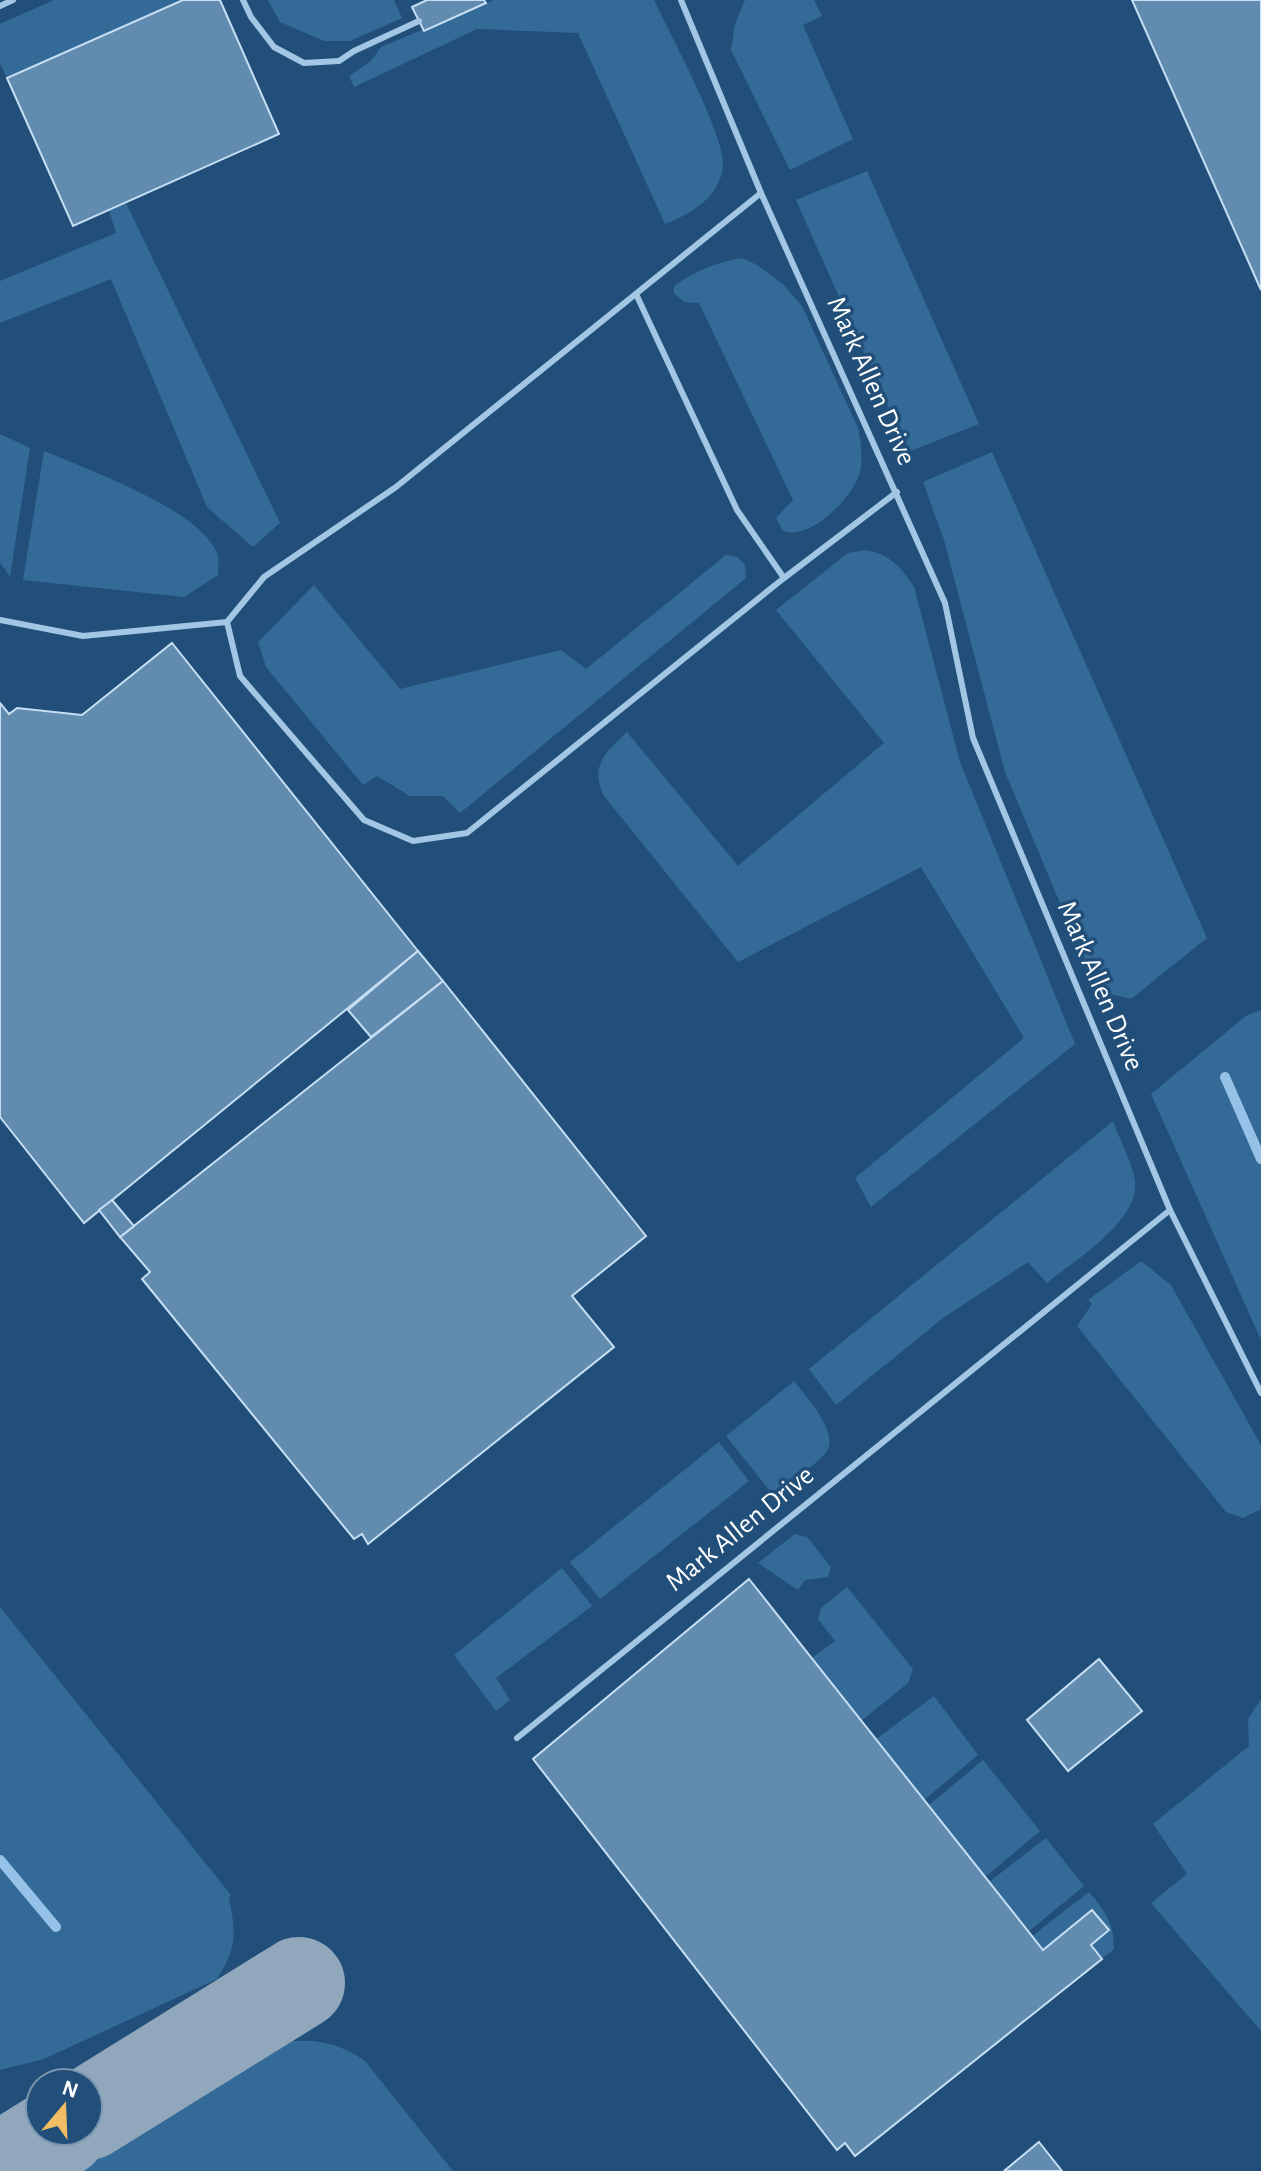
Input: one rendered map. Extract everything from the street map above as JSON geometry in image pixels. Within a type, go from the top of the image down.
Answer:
[{"type":"lane","points":[[0,6],[13,0]]},
{"type":"lane","points":[[243,0],[251,17],[274,47],[304,63],[339,61],[419,21]]},
{"type":"lane","name":"Mark Allen Drive","points":[[517,1738],[1170,1210],[973,738],[945,603],[761,193],[681,0]]},
{"type":"lane","points":[[0,620],[83,636],[227,622],[264,577],[396,487],[761,193]]},
{"type":"lane","points":[[636,294],[737,510],[784,578]]},
{"type":"lane","points":[[227,622],[240,676],[364,820],[413,841],[467,833],[784,578],[897,492]]},
{"type":"lane","points":[[1170,1210],[1261,1393]]},
{"type":"shaded area","points":[[54,0],[183,0],[7,78],[0,63],[0,24]]},
{"type":"shaded area","points":[[268,0],[394,0],[402,18],[350,41],[324,41],[280,22]]},
{"type":"shaded area","points":[[494,0],[654,0],[706,109],[722,152],[721,177],[703,203],[665,224],[578,33],[477,29],[354,87],[349,76],[371,61],[381,47]]},
{"type":"shaded area","points":[[745,0],[814,0],[822,16],[803,25],[853,139],[790,170],[731,50],[735,24]]},
{"type":"shaded area","points":[[867,171],[979,424],[908,452],[796,200]]},
{"type":"shaded area","points":[[126,203],[280,523],[253,547],[207,507],[111,279],[0,323],[0,281],[116,233],[109,210]]},
{"type":"shaded area","points":[[742,258],[783,284],[802,306],[858,428],[861,455],[856,482],[840,505],[805,530],[783,531],[776,518],[793,500],[699,303],[684,302],[674,293],[674,286],[698,272]]},
{"type":"shaded area","points":[[0,434],[30,448],[10,576],[0,563]]},
{"type":"shaded area","points":[[44,451],[142,493],[191,523],[209,539],[218,556],[218,575],[184,597],[23,580]]},
{"type":"shaded area","points":[[992,452],[1207,938],[1131,999],[1102,992],[1076,941],[1005,772],[944,540],[923,482]]},
{"type":"shaded area","points":[[866,550],[894,563],[914,587],[960,762],[1075,1044],[871,1207],[855,1178],[1024,1038],[921,867],[738,962],[604,796],[598,776],[602,760],[627,732],[738,866],[884,743],[776,610],[848,553]]},
{"type":"shaded area","points":[[726,555],[738,557],[745,566],[746,578],[460,813],[443,796],[410,796],[377,776],[363,785],[266,667],[258,642],[314,585],[400,689],[561,650],[586,669]]},
{"type":"shaded area","points":[[1261,1010],[1261,1340],[1151,1094],[1246,1016]]},
{"type":"shaded area","points":[[1113,1121],[1134,1174],[1134,1196],[1127,1211],[1103,1239],[1047,1283],[1028,1262],[943,1318],[836,1405],[809,1369]]},
{"type":"shaded area","points":[[1141,1261],[1171,1285],[1261,1445],[1261,1509],[1243,1518],[1226,1512],[1077,1326],[1092,1304],[1088,1300]]},
{"type":"shaded area","points":[[794,1381],[825,1424],[829,1443],[827,1451],[818,1461],[774,1496],[726,1436]]},
{"type":"shaded area","points":[[719,1442],[749,1481],[600,1599],[570,1562]]},
{"type":"shaded area","points":[[795,1534],[807,1537],[831,1567],[828,1577],[805,1580],[798,1590],[758,1563]]},
{"type":"shaded area","points":[[562,1568],[592,1606],[496,1678],[510,1700],[496,1711],[454,1655]]},
{"type":"shaded area","points":[[847,1587],[913,1669],[908,1683],[861,1721],[812,1658],[835,1641],[818,1619],[821,1608]]},
{"type":"shaded area","points":[[0,1607],[231,1895],[234,1931],[228,1958],[217,1979],[44,2059],[0,2070]]},
{"type":"shaded area","points":[[934,1696],[978,1755],[924,1800],[876,1739]]},
{"type":"shaded area","points":[[1261,1699],[1261,2031],[1151,1903],[1187,1874],[1153,1824],[1249,1746],[1248,1719]]},
{"type":"shaded area","points":[[983,1760],[1040,1831],[985,1877],[929,1805]]},
{"type":"shaded area","points":[[1046,1838],[1084,1886],[1028,1932],[989,1882]]},
{"type":"shaded area","points":[[1089,1892],[1108,1918],[1114,1949],[1102,1959],[1091,1945],[1109,1930],[1092,1910],[1043,1950],[1032,1936]]},
{"type":"shaded area","points":[[281,2038],[286,2042],[327,2043],[365,2061],[453,2171],[68,2171]]},
{"type":"building","points":[[183,0],[220,0],[279,134],[73,226],[7,78]]},
{"type":"building","points":[[427,0],[484,0],[486,3],[424,31],[412,7]]},
{"type":"building","points":[[1132,0],[1261,0],[1261,290]]},
{"type":"building","points":[[172,643],[418,951],[84,1223],[0,1117],[0,703],[9,714],[17,708],[82,715]]},
{"type":"building","points":[[418,951],[443,981],[371,1037],[348,1010]]},
{"type":"building","points":[[443,981],[646,1236],[572,1296],[614,1347],[368,1544],[362,1534],[354,1539],[142,1279],[150,1272],[120,1237]]},
{"type":"building","points":[[112,1200],[134,1226],[120,1237],[99,1210]]},
{"type":"building","points":[[749,1579],[1043,1950],[1092,1910],[1109,1930],[1091,1945],[1102,1959],[855,2156],[845,2143],[837,2150],[533,1759]]},
{"type":"building","points":[[1099,1659],[1142,1711],[1068,1771],[1027,1720]]},
{"type":"building","points":[[1039,2142],[1062,2171],[1004,2171]]},
{"type":"waterway","points":[[1225,1077],[1261,1159]]},
{"type":"waterway","points":[[0,1860],[56,1927]]},
{"type":"taxiway","points":[[104,2104],[299,1983]]},
{"type":"taxiway","points":[[0,2169],[35,2147]]}]
